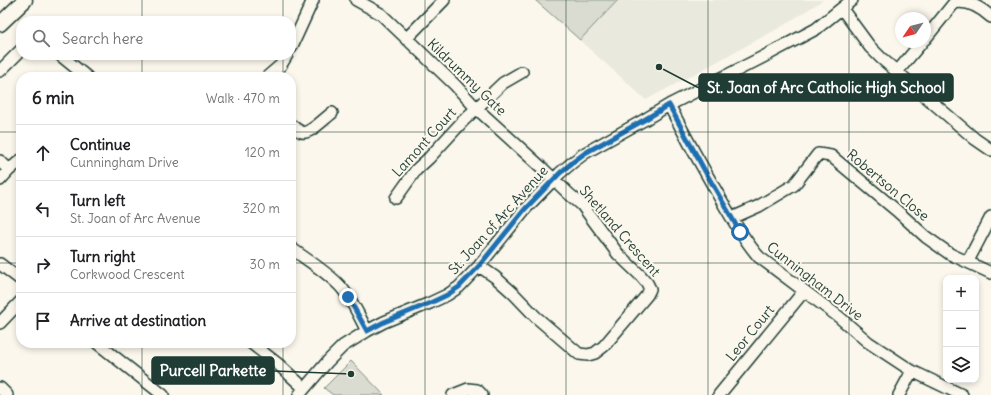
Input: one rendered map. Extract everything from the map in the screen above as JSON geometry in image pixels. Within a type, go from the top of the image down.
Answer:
[{"type":"main road","points":[[0,24],[25,0]]},
{"type":"street","points":[[296,37],[312,0]]},
{"type":"street","name":"Kildrummy Gate","points":[[356,0],[366,4],[381,14],[455,85],[476,108],[554,179]]},
{"type":"street","points":[[406,39],[444,0]]},
{"type":"street","name":"St. Joan of Arc Avenue","points":[[301,391],[343,346],[384,322],[447,295],[459,287],[479,266],[525,209],[554,179],[585,153],[669,105],[816,28],[852,0]]},
{"type":"street","points":[[931,31],[954,3],[960,0],[968,1],[978,6],[991,17]]},
{"type":"street","points":[[842,9],[880,58],[991,150]]},
{"type":"street","points":[[897,72],[917,48]]},
{"type":"street","points":[[0,71],[16,55]]},
{"type":"street","points":[[66,60],[81,72]]},
{"type":"street","points":[[273,72],[281,65],[284,60]]},
{"type":"street","name":"Lamont Court","points":[[396,198],[416,170],[476,108],[503,83],[522,72]]},
{"type":"street","name":"Cunningham Drive","points":[[669,105],[732,218],[750,247],[759,257],[839,317],[868,342],[912,371],[962,395]]},
{"type":"street","points":[[296,128],[306,133],[332,113]]},
{"type":"street","name":"Robertson Close","points":[[732,218],[759,206],[794,185],[818,154],[831,156],[926,237],[950,254],[991,273]]},
{"type":"street","points":[[0,161],[9,170]]},
{"type":"street","points":[[0,180],[16,164]]},
{"type":"street","name":"Shetland Crescent","points":[[479,266],[495,277],[536,317],[579,354],[588,355],[595,353],[604,346],[647,295],[650,289],[647,282],[618,254],[582,205],[554,179]]},
{"type":"street","points":[[968,262],[991,217]]},
{"type":"street","points":[[296,252],[340,286],[348,297],[367,331]]},
{"type":"street","points":[[0,264],[16,276]]},
{"type":"street","name":"Leor Court","points":[[719,395],[804,291]]},
{"type":"street","points":[[0,323],[16,306]]},
{"type":"street","points":[[104,348],[163,395]]},
{"type":"street","points":[[257,348],[278,364],[301,391]]},
{"type":"street","points":[[899,395],[912,371]]},
{"type":"street","points":[[0,388],[7,395]]},
{"type":"street","points":[[453,395],[468,389],[477,390],[482,395]]},
{"type":"shaded area","points":[[535,0],[823,0],[781,27],[646,100]]},
{"type":"shaded area","points":[[535,0],[618,0],[580,40]]},
{"type":"shaded area","points":[[351,361],[384,395],[333,395],[324,388]]},
{"type":"place","name":"St. Joan of Arc Catholic High School","points":[[659,67]]},
{"type":"place","name":"Purcell Parkette","points":[[351,374]]},
{"type":"route","points":[[348,297],[367,331],[384,322],[447,295],[459,287],[479,266],[525,209],[560,173],[585,153],[669,105],[740,232]]}]
